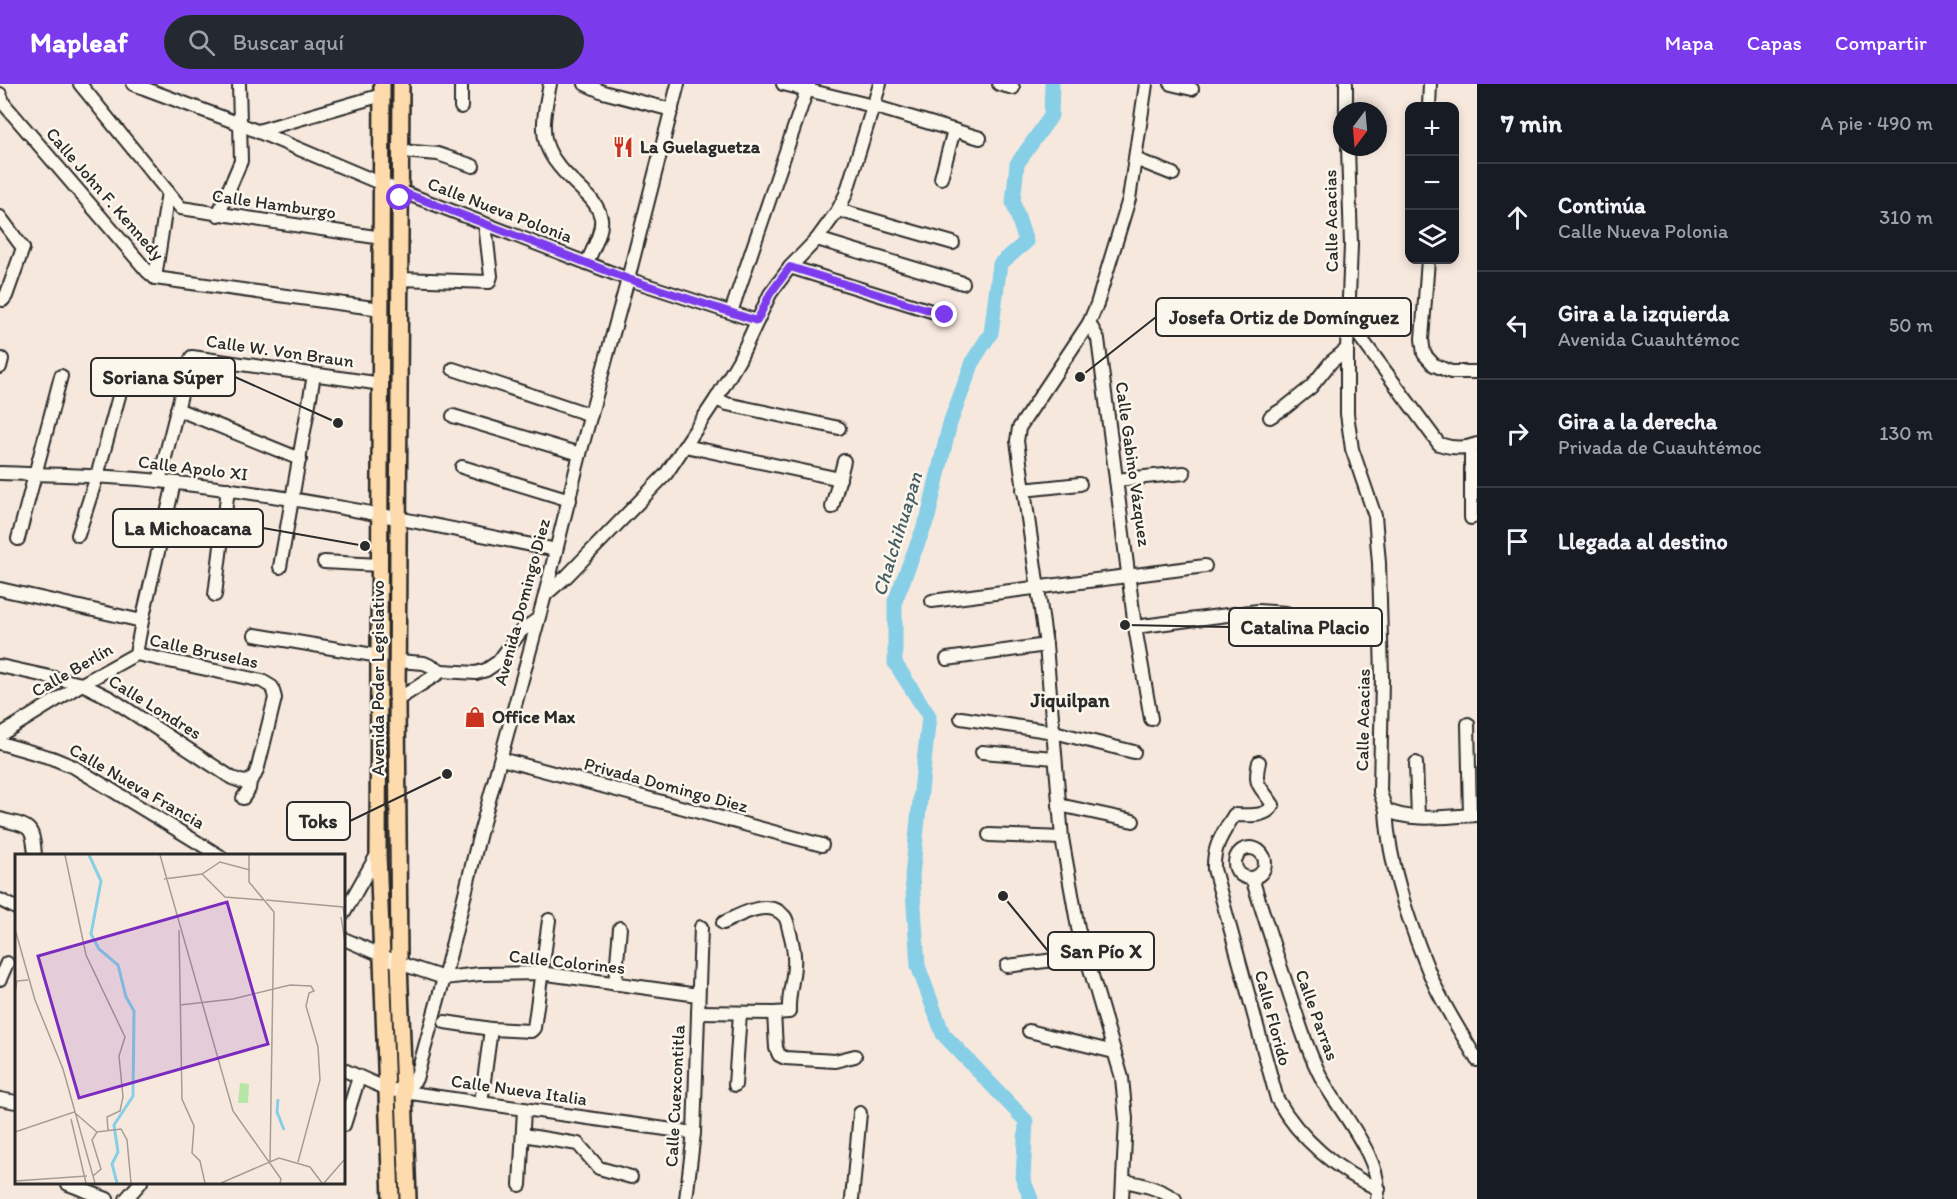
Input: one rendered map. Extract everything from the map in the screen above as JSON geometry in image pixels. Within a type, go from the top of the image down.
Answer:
[{"type":"main road","name":"Avenida Poder Legislativo","points":[[401,84],[396,700],[399,963],[405,1092]]},
{"type":"main road","name":"Avenida Poder Legislativo","points":[[382,89],[378,853],[387,1089]]},
{"type":"main road","points":[[387,1089],[391,1199]]},
{"type":"main road","points":[[405,1092],[408,1199]]},
{"type":"street","name":"Calle Hamburgo","points":[[80,84],[181,208],[382,238]]},
{"type":"street","name":"Calle Nueva Polonia","points":[[133,84],[157,88],[382,184],[628,279],[757,321]]},
{"type":"street","points":[[218,215],[240,161],[239,84]]},
{"type":"street","points":[[461,84],[461,107]]},
{"type":"street","points":[[550,84],[543,124],[544,140],[549,154],[558,167],[588,195],[597,207],[601,219],[587,263]]},
{"type":"street","points":[[585,84],[603,92],[672,110]]},
{"type":"street","name":"Avenida Domingo Diez","points":[[405,1092],[416,1079],[444,978],[678,84]]},
{"type":"street","points":[[783,84],[809,87],[980,138]]},
{"type":"street","points":[[545,595],[567,576],[666,474],[716,399],[739,360],[770,294],[790,267],[817,239],[838,210],[846,194],[880,84]]},
{"type":"street","points":[[999,84],[1013,88]]},
{"type":"street","points":[[1122,1199],[1126,1102],[1122,1078],[1078,928],[1062,838],[1046,645],[1017,441],[1019,428],[1089,323],[1129,199],[1146,84]]},
{"type":"street","points":[[1171,84],[1192,89]]},
{"type":"street","points":[[1346,84],[1347,102]]},
{"type":"street","points":[[1429,102],[1430,84]]},
{"type":"street","points":[[731,312],[809,87]]},
{"type":"street","points":[[258,131],[382,89]]},
{"type":"street","name":"Calle John F. Kennedy","points":[[0,94],[4,104],[155,278],[381,309]]},
{"type":"street","points":[[941,178],[954,130]]},
{"type":"street","points":[[400,151],[438,154],[473,166]]},
{"type":"street","name":"Calle Acacias","points":[[1348,156],[1351,245],[1347,414],[1352,449],[1375,516],[1379,563],[1382,677],[1380,792],[1386,810],[1387,826],[1400,886],[1432,981],[1477,1060]]},
{"type":"street","points":[[1135,159],[1173,174]]},
{"type":"street","points":[[155,278],[168,192]]},
{"type":"street","points":[[838,210],[953,243]]},
{"type":"street","points":[[0,217],[23,248],[6,296],[3,300],[0,299]]},
{"type":"street","points":[[400,279],[489,282],[491,276],[485,224]]},
{"type":"street","points":[[817,239],[963,283]]},
{"type":"street","points":[[1428,264],[1422,339],[1424,354],[1434,366],[1451,372],[1477,372]]},
{"type":"street","points":[[790,267],[945,315]]},
{"type":"street","points":[[1349,322],[1439,444],[1450,447],[1474,445],[1471,518]]},
{"type":"street","name":"Calle Gabino Vázquez","points":[[1089,323],[1098,339],[1135,627],[1151,719]]},
{"type":"street","points":[[1270,417],[1311,387],[1331,362],[1347,349]]},
{"type":"street","name":"Calle W. Von Braun","points":[[159,481],[192,357],[382,384]]},
{"type":"street","points":[[453,369],[591,415]]},
{"type":"street","points":[[280,567],[314,375]]},
{"type":"street","points":[[18,539],[61,376]]},
{"type":"street","points":[[78,535],[119,396]]},
{"type":"street","points":[[716,399],[727,404],[839,428]]},
{"type":"street","points":[[177,408],[300,459]]},
{"type":"street","points":[[453,416],[580,454]]},
{"type":"street","points":[[685,446],[840,479]]},
{"type":"street","points":[[832,507],[844,461]]},
{"type":"street","points":[[462,467],[570,500]]},
{"type":"street","name":"Calle Apolo XI","points":[[0,473],[97,476],[228,489],[397,517],[556,550]]},
{"type":"street","points":[[1116,480],[1184,473]]},
{"type":"street","name":"Calle Berlín","points":[[0,735],[82,684],[136,654],[174,483]]},
{"type":"street","points":[[1023,490],[1080,484]]},
{"type":"street","points":[[214,595],[228,489]]},
{"type":"street","points":[[324,562],[379,565]]},
{"type":"street","points":[[932,601],[1205,566]]},
{"type":"street","points":[[0,589],[142,621]]},
{"type":"street","points":[[1135,627],[1258,611],[1286,613],[1318,626]]},
{"type":"street","points":[[397,661],[424,663],[442,671],[476,673],[498,662],[521,631],[537,619]]},
{"type":"street","points":[[255,635],[379,656]]},
{"type":"street","points":[[947,659],[1046,645]]},
{"type":"street","name":"Calle Bruselas","points":[[136,654],[262,681],[272,687],[275,698],[258,767],[250,781]]},
{"type":"street","name":"Calle Londres","points":[[0,666],[82,684],[110,698],[232,778],[243,782],[250,781]]},
{"type":"street","points":[[396,700],[442,671]]},
{"type":"street","points":[[961,718],[1054,732],[1134,752]]},
{"type":"street","points":[[1386,810],[1402,816],[1418,817],[1474,815],[1468,724]]},
{"type":"street","name":"Calle Nueva Francia","points":[[0,743],[52,758],[74,768],[218,854]]},
{"type":"street","points":[[982,752],[1055,758]]},
{"type":"street","name":"Privada Domingo Diez","points":[[501,759],[822,845]]},
{"type":"street","name":"Calle Florido","points":[[1259,762],[1257,783],[1273,805],[1270,811],[1262,814],[1234,815],[1213,854],[1214,869],[1277,1099],[1288,1119],[1347,1174],[1378,1194]]},
{"type":"street","points":[[1416,764],[1418,817]]},
{"type":"street","points":[[243,798],[249,789],[250,781]]},
{"type":"street","points":[[1059,806],[1133,820]]},
{"type":"street","points":[[0,819],[23,825],[30,830],[34,836],[35,854]]},
{"type":"street","points":[[989,835],[1062,838]]},
{"type":"street","points":[[345,910],[378,853]]},
{"type":"street","name":"Calle Parras","points":[[1252,878],[1306,1045],[1323,1080],[1371,1159],[1377,1174],[1378,1194]]},
{"type":"street","points":[[0,900],[15,908]]},
{"type":"street","points":[[698,1012],[789,1012],[788,994],[793,977],[795,952],[786,917],[777,910],[764,908],[723,923]]},
{"type":"street","points":[[445,1022],[491,1029],[531,1031],[534,1028],[549,920]]},
{"type":"street","name":"Calle Cuexcontitla","points":[[686,1199],[694,1133],[701,927]]},
{"type":"street","points":[[615,984],[620,928]]},
{"type":"street","points":[[345,939],[399,963]]},
{"type":"street","points":[[1007,966],[1086,956]]},
{"type":"street","name":"Calle Colorines","points":[[399,963],[444,978],[480,974],[540,973],[698,995]]},
{"type":"street","points":[[0,980],[8,964]]},
{"type":"street","points":[[735,1085],[740,1013]]},
{"type":"street","points":[[774,1013],[776,1048],[779,1055],[785,1058],[835,1061],[855,1056]]},
{"type":"street","points":[[481,1103],[491,1029]]},
{"type":"street","points":[[1029,1030],[1114,1052]]},
{"type":"street","name":"Calle Nueva Italia","points":[[345,1070],[387,1089],[694,1133]]},
{"type":"street","points":[[345,1122],[359,1077]]},
{"type":"street","points":[[0,1099],[15,1102]]},
{"type":"street","points":[[520,1185],[524,1109]]},
{"type":"street","points":[[852,1199],[861,1113]]},
{"type":"street","points":[[523,1135],[578,1144],[599,1168],[630,1177]]},
{"type":"street","points":[[1123,1181],[1145,1185],[1175,1199]]},
{"type":"street","points":[[68,1184],[107,1199]]},
{"type":"street","points":[[126,1199],[139,1184]]},
{"type":"waterway","name":"Chalchihuapan","points":[[1031,1199],[1023,1179],[1026,1121],[943,1034],[918,966],[912,876],[929,716],[895,663],[895,601],[928,517],[950,423],[974,359],[991,333],[1000,264],[1026,242],[1013,202],[1017,164],[1051,116],[1052,84]]},
{"type":"place","name":"La Guelaguetza","points":[[623,147]]},
{"type":"place","name":"Josefa Ortiz de Domínguez","points":[[1080,377]]},
{"type":"place","name":"Soriana Súper","points":[[338,423]]},
{"type":"place","name":"La Michoacana","points":[[365,546]]},
{"type":"place","name":"Catalina Placio","points":[[1125,625]]},
{"type":"place","name":"Office Max","points":[[475,717]]},
{"type":"place","name":"Toks","points":[[447,774]]},
{"type":"place","name":"San Pío X","points":[[1003,896]]},
{"type":"district","name":"Jiquilpan","points":[[1070,700]]},
{"type":"route","points":[[400,198],[400,191],[628,279],[757,321],[770,294],[790,267],[945,315]]}]
